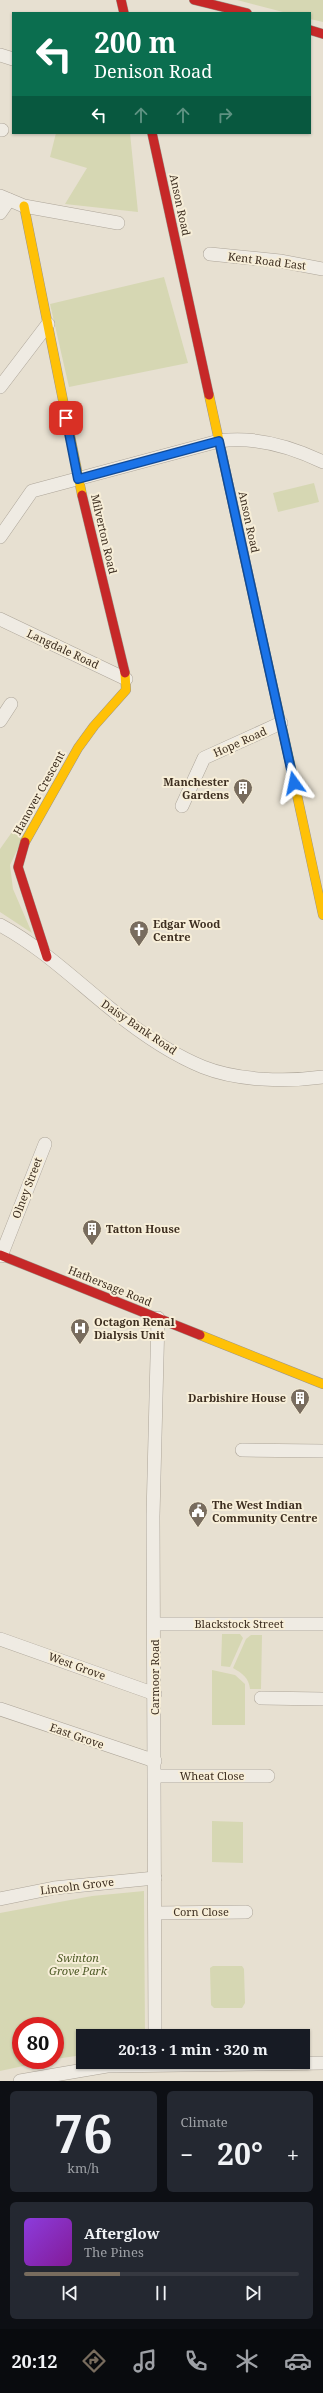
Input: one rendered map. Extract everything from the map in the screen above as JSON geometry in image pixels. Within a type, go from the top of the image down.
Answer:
[{"type":"main road","points":[[121,0],[124,12]]},
{"type":"main road","points":[[194,0],[243,12]]},
{"type":"main road","points":[[311,30],[323,34]]},
{"type":"main road","name":"Anson Road","points":[[152,134],[323,915]]},
{"type":"main road","name":"Milverton Road","points":[[24,206],[78,479],[126,679]]},
{"type":"main road","name":"Hanover Crescent","points":[[47,957],[41,933],[27,898],[18,867],[25,841],[78,748],[94,726],[126,690],[126,679]]},
{"type":"main road","name":"Hathersage Road","points":[[0,1255],[323,1384]]},
{"type":"street","points":[[0,55],[12,59]]},
{"type":"street","points":[[0,213],[5,198],[24,206],[118,223]]},
{"type":"street","name":"Kent Road East","points":[[210,254],[280,261],[323,269]]},
{"type":"street","points":[[0,387],[48,324]]},
{"type":"street","points":[[0,537],[32,490],[219,441],[237,438],[277,444],[323,462]]},
{"type":"street","name":"Langdale Road","points":[[0,619],[126,679]]},
{"type":"street","points":[[0,721],[11,704]]},
{"type":"street","name":"Hope Road","points":[[182,806],[204,758],[281,723]]},
{"type":"street","name":"Daisy Bank Road","points":[[0,925],[47,957],[124,1019],[165,1046],[204,1067],[242,1076],[289,1081],[323,1077]]},
{"type":"street","name":"Olney Street","points":[[0,1255],[45,1144]]},
{"type":"street","name":"Carmoor Road","points":[[155,2029],[155,1624],[153,1516],[158,1318]]},
{"type":"street","points":[[242,1450],[323,1451]]},
{"type":"street","name":"Blackstock Street","points":[[155,1624],[323,1624]]},
{"type":"street","name":"West Grove","points":[[0,1639],[155,1694]]},
{"type":"street","points":[[262,1698],[323,1699]]},
{"type":"street","name":"East Grove","points":[[0,1709],[155,1761]]},
{"type":"street","name":"Wheat Close","points":[[155,1776],[268,1776]]},
{"type":"street","name":"Lincoln Grove","points":[[0,1899],[54,1888],[155,1878]]},
{"type":"street","name":"Corn Close","points":[[156,1913],[246,1912]]},
{"type":"street","points":[[310,2063],[323,2063]]},
{"type":"street","points":[[20,2081],[90,2069]]},
{"type":"green space","points":[[237,0],[323,0],[323,22],[311,19],[311,12],[283,12]]},
{"type":"green space","points":[[56,134],[130,134],[138,212],[65,204],[87,168],[50,157]]},
{"type":"green space","points":[[164,277],[188,363],[69,387],[50,304]]},
{"type":"green space","points":[[314,483],[319,502],[278,512],[273,493]]},
{"type":"green space","points":[[22,818],[30,823],[10,865],[13,889],[32,933],[0,912],[0,849]]},
{"type":"green space","points":[[222,1634],[240,1634],[243,1638],[230,1667],[221,1666]]},
{"type":"green space","points":[[251,1635],[262,1635],[261,1689],[250,1689],[244,1676],[233,1668],[246,1639]]},
{"type":"green space","points":[[212,1670],[235,1675],[245,1684],[245,1725],[212,1725]]},
{"type":"green space","points":[[212,1821],[243,1822],[243,1863],[212,1862]]},
{"type":"green space","name":"Swinton Grove Park","points":[[144,1891],[145,2029],[76,2029],[76,2056],[64,2058],[64,2017],[12,2017],[12,2068],[0,2071],[0,1913],[92,1896]]},
{"type":"green space","points":[[213,1966],[242,1966],[244,1969],[245,2003],[242,2008],[214,2008],[211,2005],[210,1968]]},
{"type":"traffic: fast","points":[[262,637],[297,795]]},
{"type":"traffic: slow","points":[[24,206],[82,495]]},
{"type":"traffic: slow","points":[[209,395],[262,637]]},
{"type":"traffic: slow","points":[[25,842],[78,748],[94,726],[126,690],[125,673]]},
{"type":"traffic: slow","points":[[297,795],[323,915]]},
{"type":"traffic: slow","points":[[200,1335],[323,1384]]},
{"type":"traffic: jam","points":[[121,0],[124,12]]},
{"type":"traffic: jam","points":[[194,0],[243,12]]},
{"type":"traffic: jam","points":[[311,30],[323,34]]},
{"type":"traffic: jam","points":[[152,134],[209,395]]},
{"type":"traffic: jam","points":[[82,495],[125,673]]},
{"type":"traffic: jam","points":[[25,842],[18,867],[47,957]]},
{"type":"traffic: jam","points":[[0,1255],[200,1335]]},
{"type":"place","name":"Manchester Gardens","points":[[243,805]]},
{"type":"place","name":"Edgar Wood Centre","points":[[139,947]]},
{"type":"place","name":"Tatton House","points":[[92,1246]]},
{"type":"place","name":"Octagon Renal Dialysis Unit","points":[[80,1345]]},
{"type":"place","name":"Darbishire House","points":[[300,1415]]},
{"type":"place","name":"The West Indian Community Centre","points":[[198,1528]]},
{"type":"route","points":[[66,418],[78,479],[219,441],[294,783]]}]
